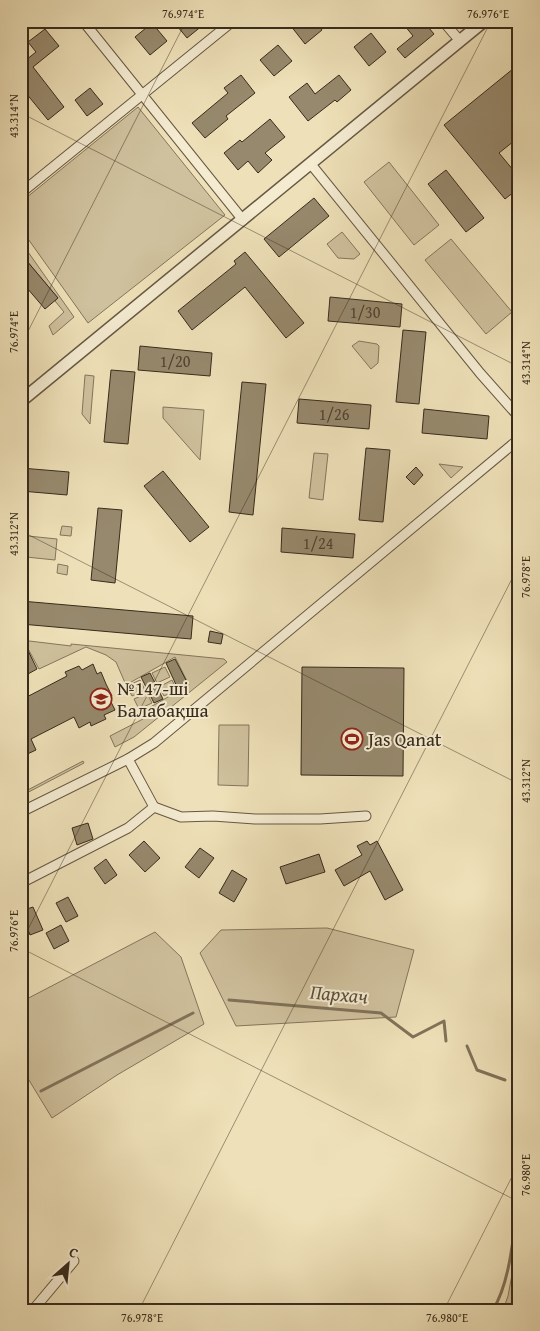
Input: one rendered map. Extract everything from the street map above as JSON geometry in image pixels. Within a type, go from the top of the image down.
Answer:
[{"type":"street","points":[[82,21],[243,220]]},
{"type":"street","points":[[21,193],[233,21]]},
{"type":"street","points":[[443,21],[460,41]]},
{"type":"street","points":[[21,401],[484,21]]},
{"type":"street","points":[[310,163],[519,418]]},
{"type":"street","points":[[21,812],[128,759],[154,743],[519,439]]},
{"type":"street","points":[[128,759],[154,807],[181,817],[310,819],[366,816]]},
{"type":"street","points":[[21,883],[128,828],[154,807]]},
{"type":"street","points":[[33,1310],[74,1261]]},
{"type":"shaded area","points":[[138,107],[225,215],[88,323],[21,229],[21,202]]},
{"type":"shaded area","points":[[389,162],[439,225],[414,245],[364,182]]},
{"type":"shaded area","points":[[342,232],[360,254],[354,259],[338,258],[327,244]]},
{"type":"shaded area","points":[[451,239],[512,312],[486,334],[425,260]]},
{"type":"shaded area","points":[[21,242],[74,317],[53,335],[49,326],[64,312],[55,301],[58,298],[21,254]]},
{"type":"shaded area","points":[[21,319],[27,330],[26,336],[22,341]]},
{"type":"shaded area","points":[[359,341],[379,346],[378,363],[371,369],[352,346]]},
{"type":"shaded area","points":[[85,375],[94,376],[90,424],[82,414]]},
{"type":"shaded area","points":[[163,407],[204,410],[200,460],[163,418]]},
{"type":"shaded area","points":[[314,453],[328,454],[323,500],[309,498]]},
{"type":"shaded area","points":[[439,464],[463,467],[451,478]]},
{"type":"shaded area","points":[[62,526],[72,527],[71,536],[60,535]]},
{"type":"shaded area","points":[[28,536],[57,539],[55,560],[26,557]]},
{"type":"shaded area","points":[[58,564],[68,566],[67,575],[57,573]]},
{"type":"shaded area","points":[[21,640],[224,659],[227,662],[134,737],[115,747],[110,736],[143,719],[140,713],[189,685],[175,657],[126,685],[116,662],[106,655],[86,647],[39,669],[25,643],[21,645]]},
{"type":"shaded area","points":[[165,667],[170,677],[157,683],[152,673]]},
{"type":"shaded area","points":[[140,680],[145,690],[132,696],[127,686]]},
{"type":"shaded area","points":[[172,680],[177,690],[164,696],[159,687]]},
{"type":"shaded area","points":[[147,693],[152,703],[139,709],[134,699]]},
{"type":"shaded area","points":[[219,725],[249,725],[248,786],[218,785]]},
{"type":"shaded area","points":[[83,761],[84,763],[21,796],[21,792]]},
{"type":"shaded area","name":"Пархач","points":[[327,928],[414,950],[396,1017],[236,1026],[200,953],[221,930]]},
{"type":"shaded area","points":[[155,932],[181,957],[204,1024],[117,1075],[52,1118],[21,1067],[21,1002]]},
{"type":"shaded area","points":[[519,1237],[519,1310],[503,1310],[508,1296]]},
{"type":"building","points":[[173,21],[208,21],[187,38]]},
{"type":"building","points":[[287,21],[315,21],[322,30],[305,44]]},
{"type":"building","points":[[401,21],[423,21],[434,34],[405,58],[397,49],[413,36]]},
{"type":"building","points":[[152,23],[167,41],[150,55],[135,37]]},
{"type":"building","points":[[45,29],[59,46],[33,67],[64,107],[48,120],[21,87],[21,64],[36,52],[28,42]]},
{"type":"building","points":[[371,33],[386,52],[369,66],[354,47]]},
{"type":"building","points":[[278,45],[292,61],[274,76],[260,60]]},
{"type":"building","points":[[519,64],[519,137],[499,153],[519,177],[519,188],[505,199],[444,125]]},
{"type":"building","points":[[241,75],[255,93],[226,116],[228,119],[205,138],[192,123],[228,93],[224,88]]},
{"type":"building","points":[[339,75],[351,90],[337,102],[335,100],[308,121],[289,97],[307,83],[315,94]]},
{"type":"building","points":[[90,88],[103,104],[87,116],[75,100]]},
{"type":"building","points":[[270,119],[285,137],[265,153],[272,160],[258,173],[248,161],[238,170],[224,153],[240,140],[242,142]]},
{"type":"building","points":[[446,170],[484,218],[466,232],[428,184]]},
{"type":"building","points":[[314,198],[329,216],[279,257],[264,239]]},
{"type":"building","points":[[245,252],[304,323],[286,338],[245,287],[192,330],[178,311],[236,264],[234,261]]},
{"type":"building","points":[[21,254],[58,298],[45,309],[21,281]]},
{"type":"building","points":[[330,297],[402,304],[400,327],[328,321]]},
{"type":"building","points":[[403,330],[426,332],[419,404],[396,402]]},
{"type":"building","points":[[140,346],[212,353],[210,376],[138,370]]},
{"type":"building","points":[[111,370],[135,372],[128,444],[104,442]]},
{"type":"building","points":[[242,382],[266,384],[253,515],[229,512]]},
{"type":"building","points":[[299,399],[371,405],[369,429],[297,423]]},
{"type":"building","points":[[424,409],[489,416],[487,439],[422,433]]},
{"type":"building","points":[[366,448],[390,450],[383,522],[359,520]]},
{"type":"building","points":[[416,467],[423,475],[414,485],[406,477]]},
{"type":"building","points":[[21,468],[69,472],[67,495],[21,491]]},
{"type":"building","points":[[163,471],[209,527],[190,542],[144,486]]},
{"type":"building","points":[[98,508],[122,510],[115,583],[91,580]]},
{"type":"building","points":[[282,528],[355,534],[353,558],[281,552]]},
{"type":"building","points":[[21,601],[193,616],[191,639],[21,624]]},
{"type":"building","points":[[210,631],[223,634],[221,644],[208,642]]},
{"type":"building","points":[[21,636],[37,669],[28,674],[21,660]]},
{"type":"building","points":[[175,659],[188,684],[178,689],[166,663]]},
{"type":"building","points":[[93,664],[97,674],[101,672],[112,696],[109,698],[115,710],[104,715],[106,719],[91,726],[90,722],[79,728],[74,717],[31,739],[36,750],[21,757],[21,700],[67,676],[65,672],[79,666],[82,670]]},
{"type":"building","name":"Jas Qanat","points":[[302,667],[404,668],[403,776],[301,775]]},
{"type":"building","points":[[150,673],[163,699],[154,703],[141,677]]},
{"type":"building","points":[[88,823],[93,839],[77,845],[72,828]]},
{"type":"building","points":[[144,841],[160,858],[145,872],[129,855]]},
{"type":"building","points":[[367,841],[370,845],[377,841],[403,890],[385,900],[370,871],[344,886],[335,870],[362,855],[357,846]]},
{"type":"building","points":[[200,848],[214,858],[199,878],[185,867]]},
{"type":"building","points":[[319,854],[325,872],[286,884],[280,867]]},
{"type":"building","points":[[106,859],[117,875],[105,884],[94,868]]},
{"type":"building","points":[[232,870],[247,879],[234,902],[219,893]]},
{"type":"building","points":[[68,897],[78,916],[66,922],[56,903]]},
{"type":"building","points":[[33,907],[43,930],[30,935],[21,911]]},
{"type":"building","points":[[61,925],[69,941],[54,949],[46,933]]},
{"type":"waterway","name":"Пархач","points":[[229,1000],[381,1013],[413,1037],[444,1021],[446,1041]]},
{"type":"waterway","name":"Пархач","points":[[41,1091],[193,1013]]},
{"type":"waterway","name":"Пархач","points":[[467,1046],[477,1070],[505,1080]]},
{"type":"waterway","points":[[493,1310],[508,1271],[519,1199]]},
{"type":"place","name":"№147-ші Балабақша","points":[[101,699]]},
{"type":"place","name":"Jas Qanat","points":[[352,739]]}]
